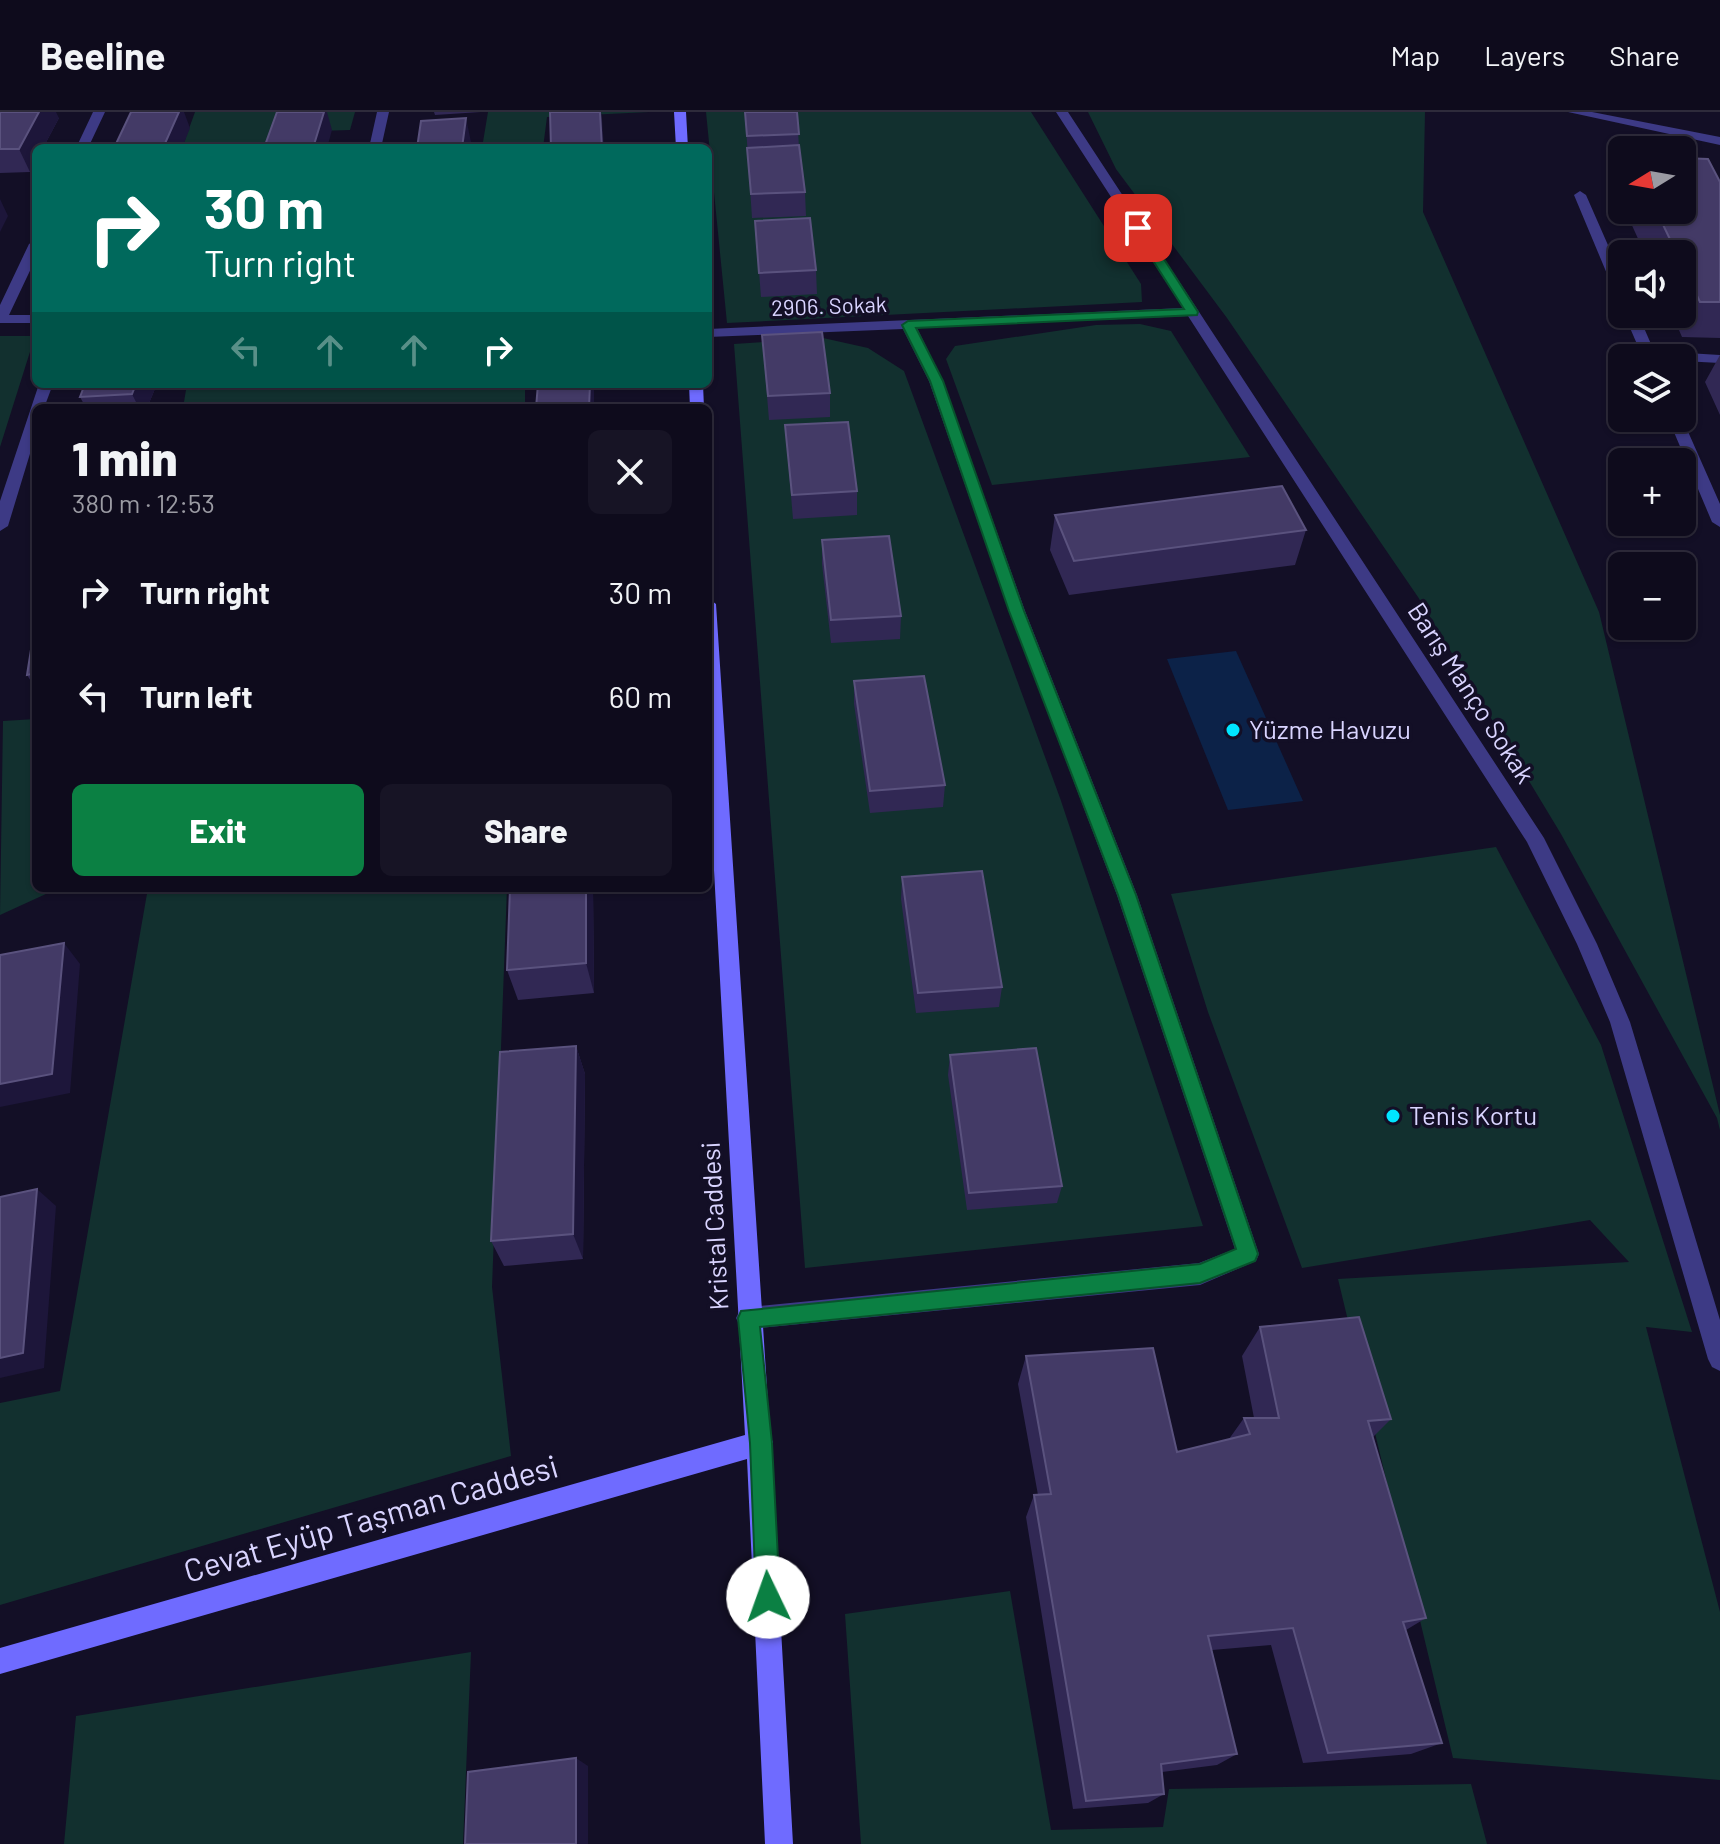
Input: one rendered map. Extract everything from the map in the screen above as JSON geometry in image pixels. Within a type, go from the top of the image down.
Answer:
[{"type":"street","points":[[84,144],[99,112]]},
{"type":"street","points":[[376,144],[383,112]]},
{"type":"street","points":[[680,112],[682,144]]},
{"type":"street","name":"Barış Manço Sokak","points":[[1062,112],[1535,838],[1587,944],[1620,1022],[1720,1359]]},
{"type":"street","points":[[1574,112],[1720,141]]},
{"type":"street","points":[[1580,195],[1608,260]]},
{"type":"street","points":[[32,252],[0,319],[32,319]]},
{"type":"street","name":"2906. Sokak","points":[[712,333],[1192,312]]},
{"type":"street","points":[[748,1318],[1200,1274],[1248,1254],[1127,895],[1017,611],[936,381],[908,325]]},
{"type":"street","points":[[1696,358],[1720,359]]},
{"type":"street","points":[[0,526],[32,422]]},
{"type":"street","points":[[1681,432],[1720,522]]},
{"type":"street","name":"Kristal Caddesi","points":[[712,675],[748,1318],[761,1443],[779,1844]]},
{"type":"street","name":"Cevat Eyüp Taşman Caddesi","points":[[0,1661],[761,1443]]},
{"type":"green space","points":[[195,112],[355,112],[350,130],[286,132],[282,144],[183,144]]},
{"type":"green space","points":[[488,112],[649,112],[547,117],[544,144],[483,144]]},
{"type":"green space","points":[[706,112],[1031,112],[1141,284],[1142,302],[727,323],[712,144],[709,144]]},
{"type":"green space","points":[[1088,112],[1425,112],[1423,212],[1599,612],[1720,1115],[1720,1130],[1717,1118],[1561,834],[1418,597],[1227,318],[1116,169]]},
{"type":"green space","points":[[1140,324],[1171,331],[1250,457],[992,485],[946,359],[955,346],[1096,325]]},
{"type":"green space","points":[[0,336],[32,336],[32,346],[0,447]]},
{"type":"green space","points":[[823,338],[868,348],[904,371],[1060,798],[1203,1226],[805,1268],[734,344]]},
{"type":"green space","points":[[186,388],[525,388],[525,404],[184,404]]},
{"type":"green space","points":[[32,719],[32,892],[50,892],[0,915],[3,721]]},
{"type":"green space","points":[[1496,847],[1601,1045],[1692,1332],[1646,1327],[1720,1612],[1720,1780],[1453,1758],[1338,1279],[1629,1262],[1590,1220],[1302,1268],[1208,1012],[1171,894]]},
{"type":"green space","points":[[147,892],[507,892],[492,1287],[511,1456],[0,1605],[0,1403],[60,1391]]},
{"type":"green space","points":[[1010,1591],[1051,1830],[1163,1827],[1169,1789],[1471,1784],[1487,1844],[861,1844],[845,1614]]},
{"type":"green space","points":[[471,1652],[463,1844],[64,1844],[76,1716]]},
{"type":"water","name":"Yüzme Havuzu","points":[[1236,651],[1303,801],[1228,810],[1167,659]]},
{"type":"building","points":[[0,112],[39,112],[19,149],[0,149]]},
{"type":"building","points":[[131,112],[179,112],[165,144],[116,144]]},
{"type":"building","points":[[277,112],[324,112],[314,144],[265,144]]},
{"type":"building","points":[[550,112],[600,112],[602,144],[551,144]]},
{"type":"building","points":[[745,112],[797,112],[799,134],[747,136]]},
{"type":"building","points":[[466,118],[463,144],[418,144],[421,121]]},
{"type":"building","points":[[799,145],[805,192],[751,194],[747,148]]},
{"type":"building","points":[[1696,159],[1708,159],[1720,182],[1720,302],[1700,302],[1696,294],[1696,240],[1670,240],[1663,224],[1696,224]]},
{"type":"building","points":[[810,218],[816,270],[759,273],[755,221]]},
{"type":"building","points":[[822,332],[830,393],[768,396],[762,335]]},
{"type":"building","points":[[83,388],[134,388],[132,394],[80,397]]},
{"type":"building","points":[[538,388],[590,388],[589,404],[536,404]]},
{"type":"building","points":[[848,422],[857,491],[792,495],[785,425]]},
{"type":"building","points":[[1282,486],[1306,530],[1074,561],[1055,515]]},
{"type":"building","points":[[889,536],[901,616],[831,620],[822,540]]},
{"type":"building","points":[[32,643],[32,674],[27,675]]},
{"type":"building","points":[[924,676],[945,785],[870,791],[854,681]]},
{"type":"building","points":[[982,871],[1002,987],[918,993],[902,877]]},
{"type":"building","points":[[510,892],[586,892],[586,963],[507,970]]},
{"type":"building","points":[[64,943],[52,1074],[0,1084],[0,955]]},
{"type":"building","points":[[576,1046],[573,1234],[491,1241],[500,1052]]},
{"type":"building","points":[[1036,1048],[1062,1186],[969,1193],[950,1055]]},
{"type":"building","points":[[37,1189],[23,1353],[0,1358],[0,1197]]},
{"type":"building","points":[[1359,1317],[1391,1419],[1368,1421],[1426,1618],[1403,1622],[1442,1743],[1328,1753],[1293,1628],[1208,1636],[1237,1754],[1161,1764],[1164,1794],[1086,1801],[1034,1495],[1051,1494],[1026,1356],[1153,1348],[1177,1452],[1250,1434],[1244,1418],[1279,1418],[1260,1327]]},
{"type":"building","points":[[576,1758],[576,1844],[465,1844],[468,1772]]},
{"type":"place","name":"Yüzme Havuzu","points":[[1233,730]]},
{"type":"place","name":"Tenis Kortu","points":[[1393,1116]]},
{"type":"route","points":[[768,1597],[761,1443],[748,1318],[1200,1274],[1248,1254],[1127,895],[1017,611],[936,381],[908,325],[1192,312],[1138,228]]}]
